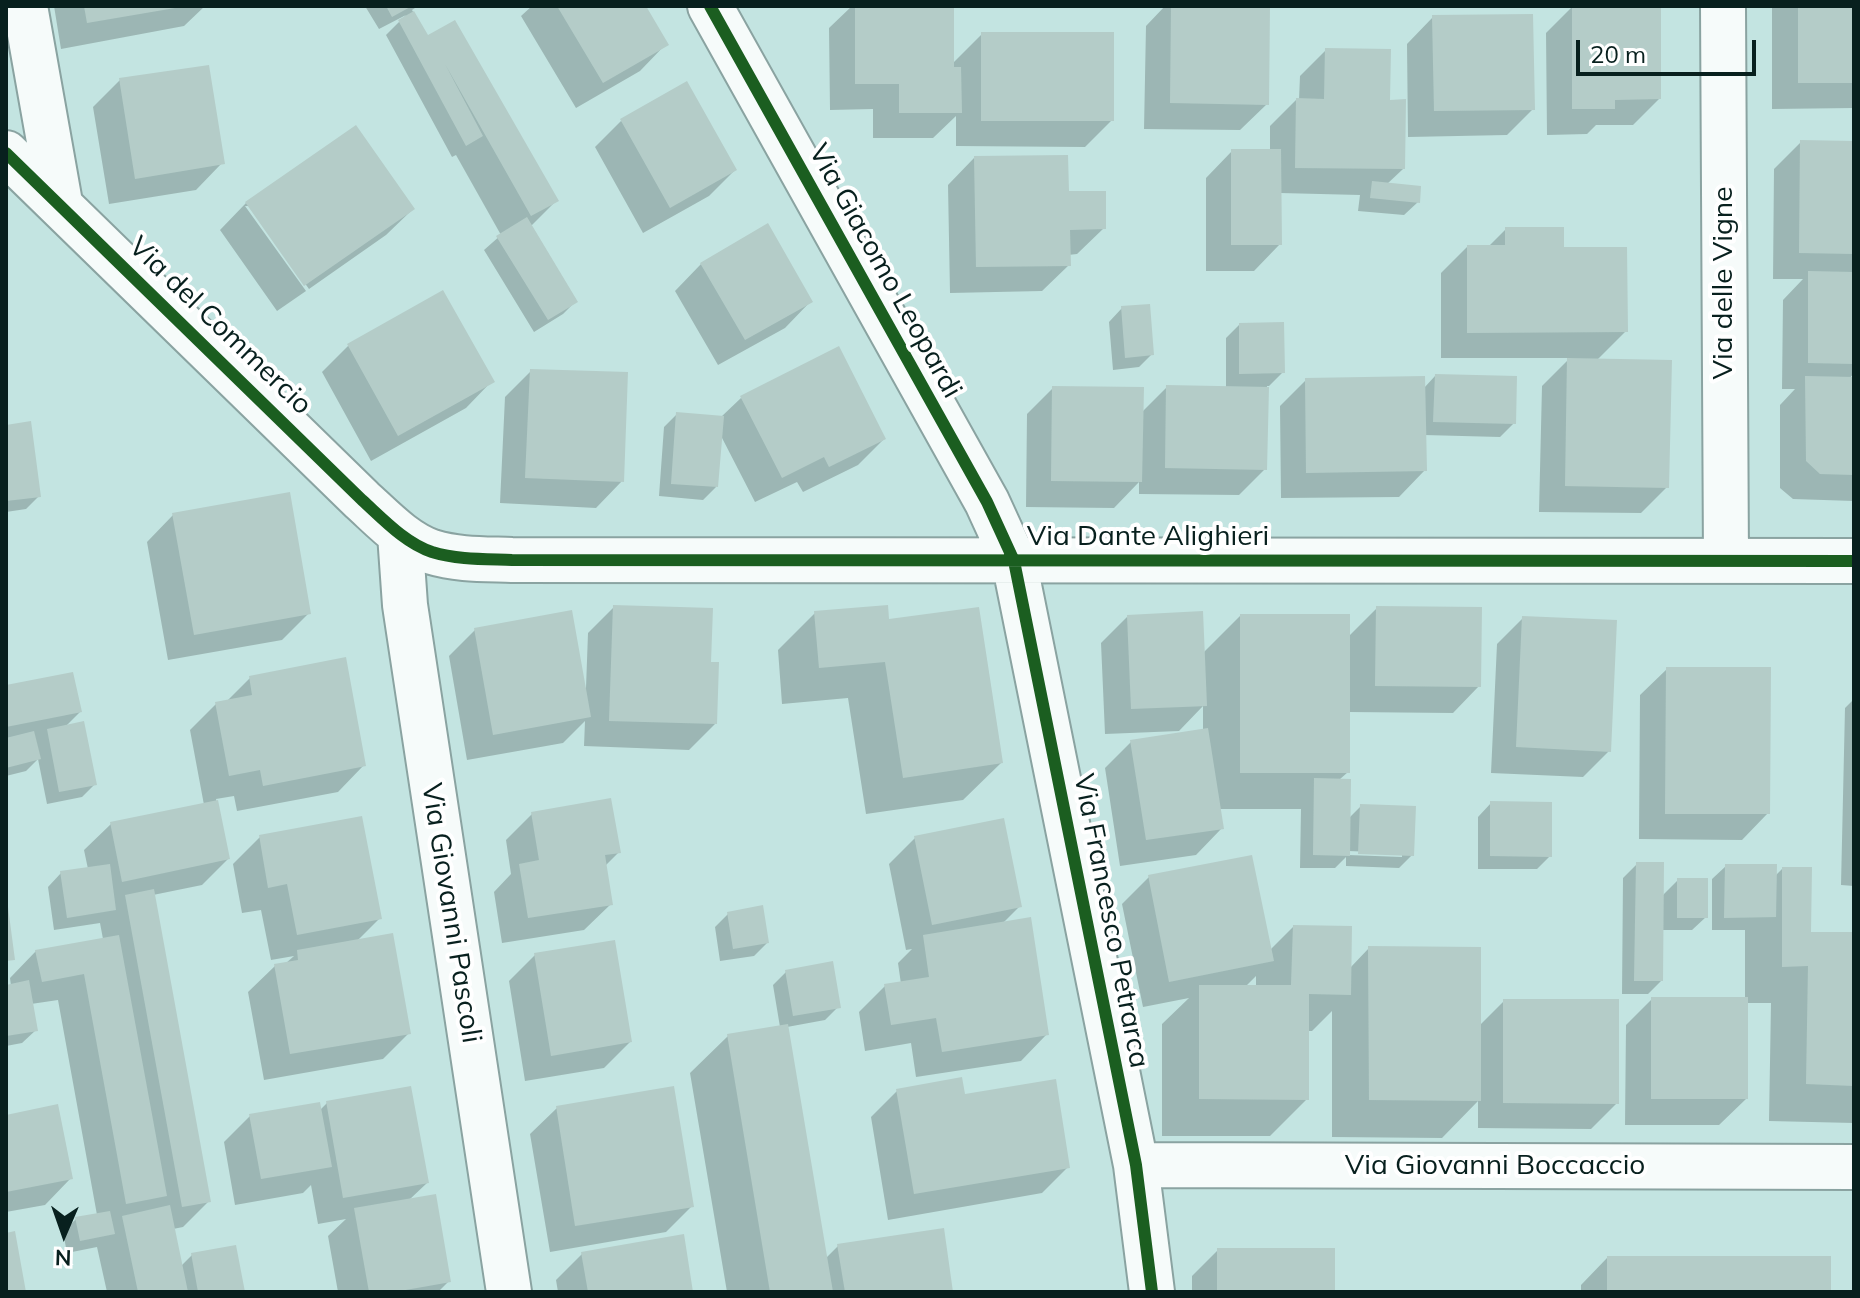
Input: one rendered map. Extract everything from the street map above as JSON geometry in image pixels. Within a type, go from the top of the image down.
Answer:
[{"type":"street","points":[[25,6],[60,203]]},
{"type":"street","name":"Via Giacomo Leopardi","points":[[710,6],[987,502],[1014,561]]},
{"type":"street","name":"Via delle Vigne","points":[[1723,6],[1726,560]]},
{"type":"street","name":"Via del Commercio","points":[[6,153],[400,534]]},
{"type":"street","name":"Via Dante Alighieri","points":[[400,534],[429,551],[463,559],[512,560],[1854,561]]},
{"type":"street","name":"Via Giovanni Pascoli","points":[[400,534],[405,605],[509,1292]]},
{"type":"street","name":"Via Francesco Petrarca","points":[[1014,561],[1136,1165],[1152,1292]]},
{"type":"street","name":"Via Giovanni Boccaccio","points":[[1136,1165],[1854,1167]]},
{"type":"building","points":[[84,6],[175,6],[175,8],[87,23]]},
{"type":"building","points":[[386,6],[412,6],[392,17]]},
{"type":"building","points":[[557,6],[646,6],[669,45],[603,83]]},
{"type":"building","points":[[855,6],[954,6],[954,67],[961,67],[962,113],[899,113],[899,84],[855,84]]},
{"type":"building","points":[[1171,6],[1270,6],[1269,105],[1170,103]]},
{"type":"building","points":[[1572,6],[1661,6],[1661,99],[1615,100],[1615,109],[1572,109]]},
{"type":"building","points":[[1798,6],[1854,6],[1854,83],[1798,83]]},
{"type":"building","points":[[414,11],[428,35],[455,20],[559,201],[531,216],[445,64],[483,136],[466,146],[398,20]]},
{"type":"building","points":[[1533,14],[1535,110],[1434,111],[1432,15]]},
{"type":"building","points":[[981,32],[1114,32],[1114,121],[981,121]]},
{"type":"building","points":[[1325,48],[1391,49],[1390,100],[1406,99],[1405,169],[1295,168],[1296,98],[1324,99]]},
{"type":"building","points":[[209,65],[225,164],[135,179],[119,78]]},
{"type":"building","points":[[687,81],[737,170],[670,208],[620,119]]},
{"type":"building","points":[[356,125],[415,209],[304,286],[245,202]]},
{"type":"building","points":[[1800,140],[1854,141],[1854,254],[1799,253]]},
{"type":"building","points":[[1231,149],[1281,149],[1282,245],[1231,245]]},
{"type":"building","points":[[1068,155],[1069,191],[1106,191],[1106,229],[1070,230],[1071,266],[976,267],[974,156]]},
{"type":"building","points":[[1372,181],[1421,186],[1420,203],[1370,198]]},
{"type":"building","points":[[527,217],[578,302],[548,320],[496,236]]},
{"type":"building","points":[[768,223],[813,302],[745,340],[700,263]]},
{"type":"building","points":[[1505,227],[1564,227],[1564,247],[1627,247],[1628,332],[1467,333],[1467,245],[1505,245]]},
{"type":"building","points":[[1808,271],[1854,272],[1854,364],[1808,363]]},
{"type":"building","points":[[443,290],[495,382],[398,436],[347,344]]},
{"type":"building","points":[[1150,304],[1154,355],[1125,358],[1121,306]]},
{"type":"building","points":[[1284,322],[1285,373],[1239,374],[1239,323]]},
{"type":"building","points":[[839,346],[886,439],[829,467],[824,457],[782,478],[740,396]]},
{"type":"building","points":[[1567,358],[1672,360],[1669,488],[1565,486]]},
{"type":"building","points":[[530,369],[628,372],[624,482],[525,478]]},
{"type":"building","points":[[1435,374],[1517,376],[1516,424],[1433,422]]},
{"type":"building","points":[[1425,376],[1427,471],[1306,473],[1305,378]]},
{"type":"building","points":[[1805,376],[1854,377],[1854,475],[1820,474],[1806,461]]},
{"type":"building","points":[[1166,385],[1269,387],[1267,470],[1165,468]]},
{"type":"building","points":[[1052,386],[1144,387],[1142,482],[1051,481]]},
{"type":"building","points":[[676,412],[724,416],[718,487],[671,484]]},
{"type":"building","points":[[31,421],[41,497],[6,501],[6,425]]},
{"type":"building","points":[[290,492],[311,614],[194,635],[172,513]]},
{"type":"building","points":[[613,605],[713,608],[711,662],[719,662],[717,724],[609,721]]},
{"type":"building","points":[[888,605],[889,619],[979,607],[1003,763],[903,778],[885,662],[819,668],[814,611]]},
{"type":"building","points":[[1376,606],[1482,607],[1481,687],[1375,686]]},
{"type":"building","points":[[572,610],[591,717],[493,735],[474,628]]},
{"type":"building","points":[[1203,611],[1207,706],[1131,709],[1127,615]]},
{"type":"building","points":[[1240,614],[1350,614],[1350,773],[1240,773]]},
{"type":"building","points":[[1522,616],[1617,620],[1611,752],[1516,747]]},
{"type":"building","points":[[346,657],[366,766],[263,786],[260,770],[229,776],[215,702],[252,695],[249,676]]},
{"type":"building","points":[[1666,667],[1771,667],[1770,814],[1665,814]]},
{"type":"building","points":[[73,672],[82,712],[6,727],[6,685]]},
{"type":"building","points":[[84,721],[97,785],[59,792],[47,729]]},
{"type":"building","points":[[1208,728],[1224,829],[1146,840],[1130,740]]},
{"type":"building","points":[[34,731],[41,759],[6,768],[6,738]]},
{"type":"building","points":[[1314,778],[1351,779],[1350,856],[1313,855]]},
{"type":"building","points":[[611,798],[621,853],[605,855],[613,905],[528,918],[519,864],[539,860],[531,812]]},
{"type":"building","points":[[218,800],[230,859],[122,882],[110,822]]},
{"type":"building","points":[[1490,801],[1552,802],[1552,857],[1490,856]]},
{"type":"building","points":[[1360,804],[1416,806],[1414,856],[1358,854]]},
{"type":"building","points":[[362,816],[382,919],[297,935],[287,884],[268,888],[259,835]]},
{"type":"building","points":[[1004,818],[1022,907],[932,925],[914,836]]},
{"type":"building","points":[[1252,855],[1274,961],[1169,982],[1148,875]]},
{"type":"building","points":[[1636,862],[1664,862],[1663,981],[1634,981]]},
{"type":"building","points":[[110,864],[116,910],[67,918],[60,871]]},
{"type":"building","points":[[1725,864],[1777,864],[1776,917],[1724,918]]},
{"type":"building","points":[[1782,867],[1812,867],[1811,932],[1854,932],[1854,1086],[1806,1084],[1808,966],[1782,967]]},
{"type":"building","points":[[1677,878],[1708,878],[1708,918],[1677,918]]},
{"type":"building","points":[[154,889],[211,1202],[182,1207],[125,895]]},
{"type":"building","points":[[763,905],[769,943],[733,949],[727,912]]},
{"type":"building","points":[[6,907],[15,960],[6,961]]},
{"type":"building","points":[[1031,917],[1049,1035],[942,1052],[936,1018],[891,1025],[884,984],[929,977],[923,935]]},
{"type":"building","points":[[1293,925],[1352,926],[1351,995],[1309,994],[1309,1100],[1199,1099],[1199,985],[1291,985]]},
{"type":"building","points":[[393,933],[411,1034],[290,1054],[274,964],[298,960],[297,950]]},
{"type":"building","points":[[119,935],[167,1196],[126,1204],[84,974],[42,982],[35,950]]},
{"type":"building","points":[[615,940],[632,1042],[551,1056],[534,953]]},
{"type":"building","points":[[1368,946],[1481,947],[1481,1101],[1369,1100]]},
{"type":"building","points":[[833,961],[841,1008],[793,1016],[785,970]]},
{"type":"building","points":[[29,980],[38,1031],[6,1036],[6,985]]},
{"type":"building","points":[[1651,997],[1748,997],[1748,1099],[1651,1099]]},
{"type":"building","points":[[1503,999],[1619,999],[1619,1104],[1503,1103]]},
{"type":"building","points":[[788,1024],[833,1292],[770,1292],[727,1034]]},
{"type":"building","points":[[962,1077],[965,1094],[1056,1079],[1070,1168],[914,1194],[896,1089]]},
{"type":"building","points":[[411,1086],[429,1183],[343,1198],[326,1101]]},
{"type":"building","points":[[674,1086],[694,1207],[575,1226],[556,1106]]},
{"type":"building","points":[[320,1102],[332,1167],[261,1179],[249,1114]]},
{"type":"building","points":[[58,1104],[73,1179],[6,1192],[6,1115]]},
{"type":"building","points":[[436,1194],[451,1282],[394,1292],[369,1292],[354,1208]]},
{"type":"building","points":[[170,1205],[188,1292],[138,1292],[122,1216]]},
{"type":"building","points":[[110,1211],[115,1234],[80,1241],[75,1217]]},
{"type":"building","points":[[944,1228],[953,1292],[845,1292],[837,1244]]},
{"type":"building","points":[[15,1231],[26,1292],[6,1292],[6,1233]]},
{"type":"building","points":[[684,1234],[693,1292],[588,1292],[581,1252]]},
{"type":"building","points":[[236,1245],[245,1292],[198,1292],[191,1253]]},
{"type":"building","points":[[1217,1248],[1335,1248],[1335,1292],[1217,1292]]},
{"type":"building","points":[[1607,1256],[1831,1256],[1831,1292],[1607,1292]]},
{"type":"cycle path","points":[[710,6],[987,502],[1014,561],[1136,1165],[1152,1292]]},
{"type":"cycle path","points":[[6,153],[378,515],[413,543],[442,555],[512,560],[1854,561]]}]
